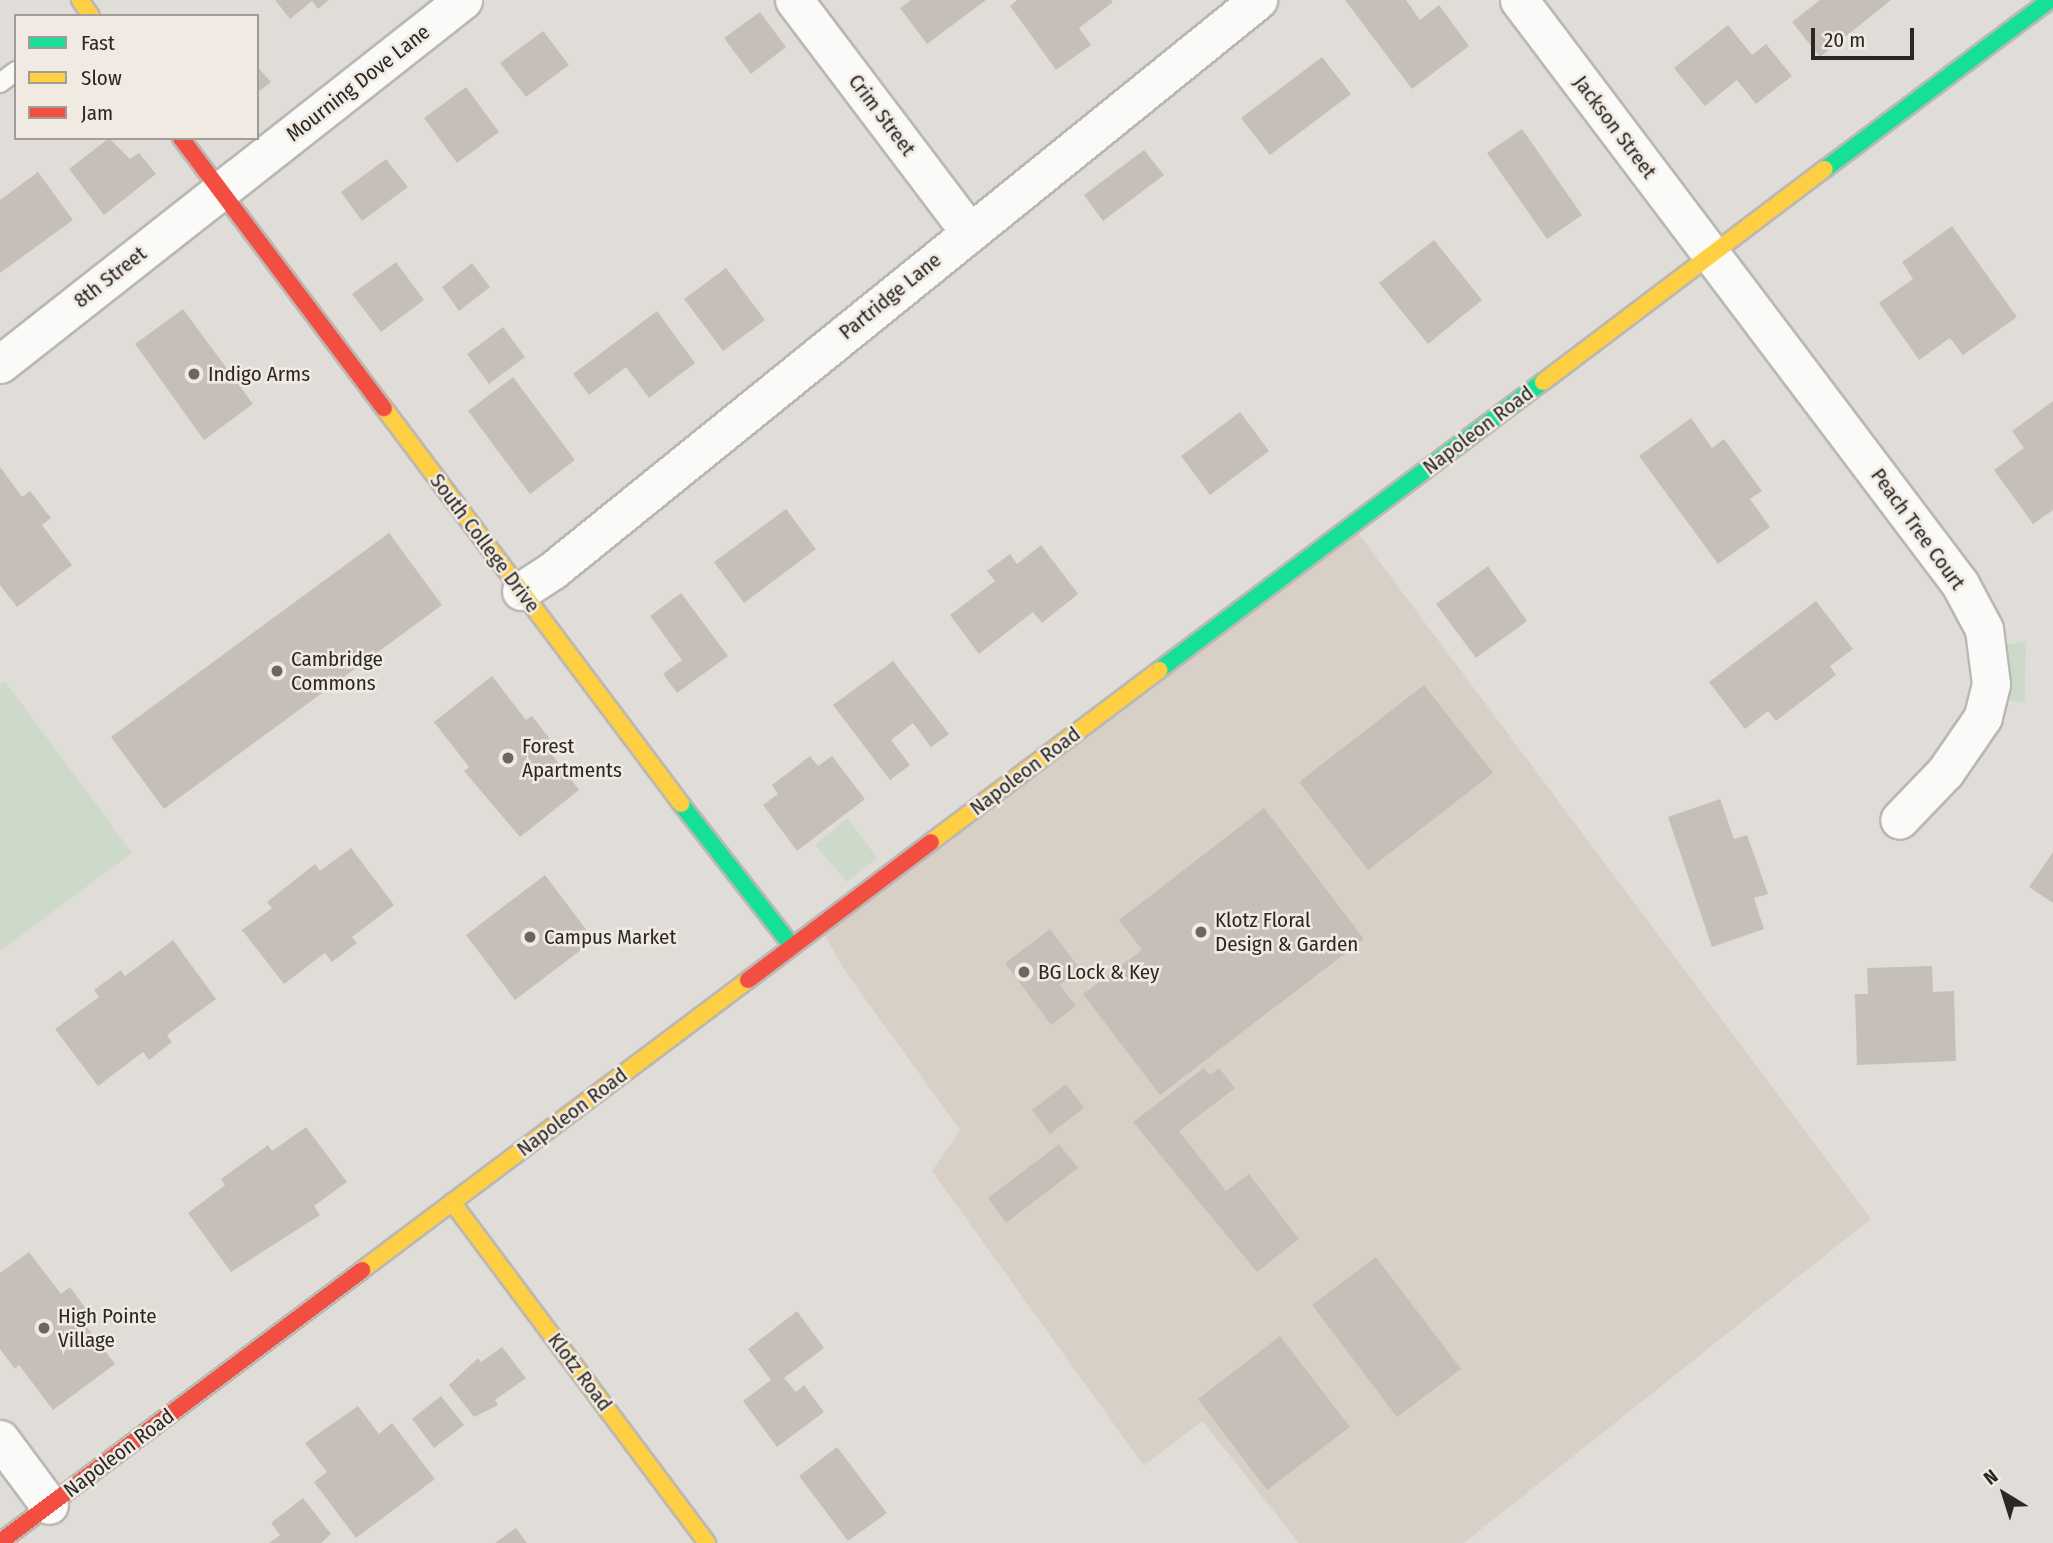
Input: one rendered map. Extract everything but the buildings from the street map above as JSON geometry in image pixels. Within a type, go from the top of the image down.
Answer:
[{"type":"main road","name":"Napoleon Road","points":[[0,1542],[2050,0]]},
{"type":"main road","name":"South College Drive","points":[[182,140],[792,946]]},
{"type":"main road","name":"Klotz Road","points":[[452,1202],[707,1543]]},
{"type":"street","name":"Mourning Dove Lane","points":[[219,191],[463,0]]},
{"type":"street","name":"Crim Street","points":[[794,0],[970,231]]},
{"type":"street","name":"Partridge Lane","points":[[521,591],[553,570],[1258,0]]},
{"type":"street","name":"Jackson Street","points":[[1519,0],[1712,254]]},
{"type":"street","name":"8th Street","points":[[0,364],[219,191]]},
{"type":"street","name":"Peach Tree Court","points":[[1712,254],[1960,584],[1984,629],[1991,684],[1983,717],[1945,772],[1899,820]]},
{"type":"street","points":[[0,1439],[49,1505]]},
{"type":"shaded area","points":[[1352,525],[1871,1219],[1464,1543],[1299,1543],[1202,1421],[1144,1466],[932,1171],[960,1130],[845,971],[819,925]]},
{"type":"green space","points":[[2026,641],[2025,701],[2014,702],[2007,697],[2006,645]]},
{"type":"green space","points":[[5,681],[132,853],[0,951],[0,685]]},
{"type":"green space","points":[[848,818],[877,858],[847,882],[815,845]]},
{"type":"traffic: fast","points":[[1825,169],[2050,0]]},
{"type":"traffic: fast","points":[[1159,670],[1543,382]]},
{"type":"traffic: fast","points":[[681,804],[792,946]]},
{"type":"traffic: slow","points":[[80,0],[90,14]]},
{"type":"traffic: slow","points":[[1543,382],[1825,169]]},
{"type":"traffic: slow","points":[[384,408],[681,804]]},
{"type":"traffic: slow","points":[[931,842],[1159,670]]},
{"type":"traffic: slow","points":[[362,1270],[748,980]]},
{"type":"traffic: slow","points":[[452,1202],[707,1543]]},
{"type":"traffic: jam","points":[[183,140],[384,408]]},
{"type":"traffic: jam","points":[[748,980],[931,842]]},
{"type":"traffic: jam","points":[[0,1542],[362,1270]]},
{"type":"place","name":"Indigo Arms","points":[[194,374]]},
{"type":"place","name":"Cambridge Commons","points":[[277,671]]},
{"type":"place","name":"Forest Apartments","points":[[508,758]]},
{"type":"place","name":"Klotz Floral Design & Garden","points":[[1201,932]]},
{"type":"place","name":"Campus Market","points":[[530,937]]},
{"type":"place","name":"BG Lock & Key","points":[[1024,972]]},
{"type":"place","name":"High Pointe Village","points":[[44,1328]]}]
